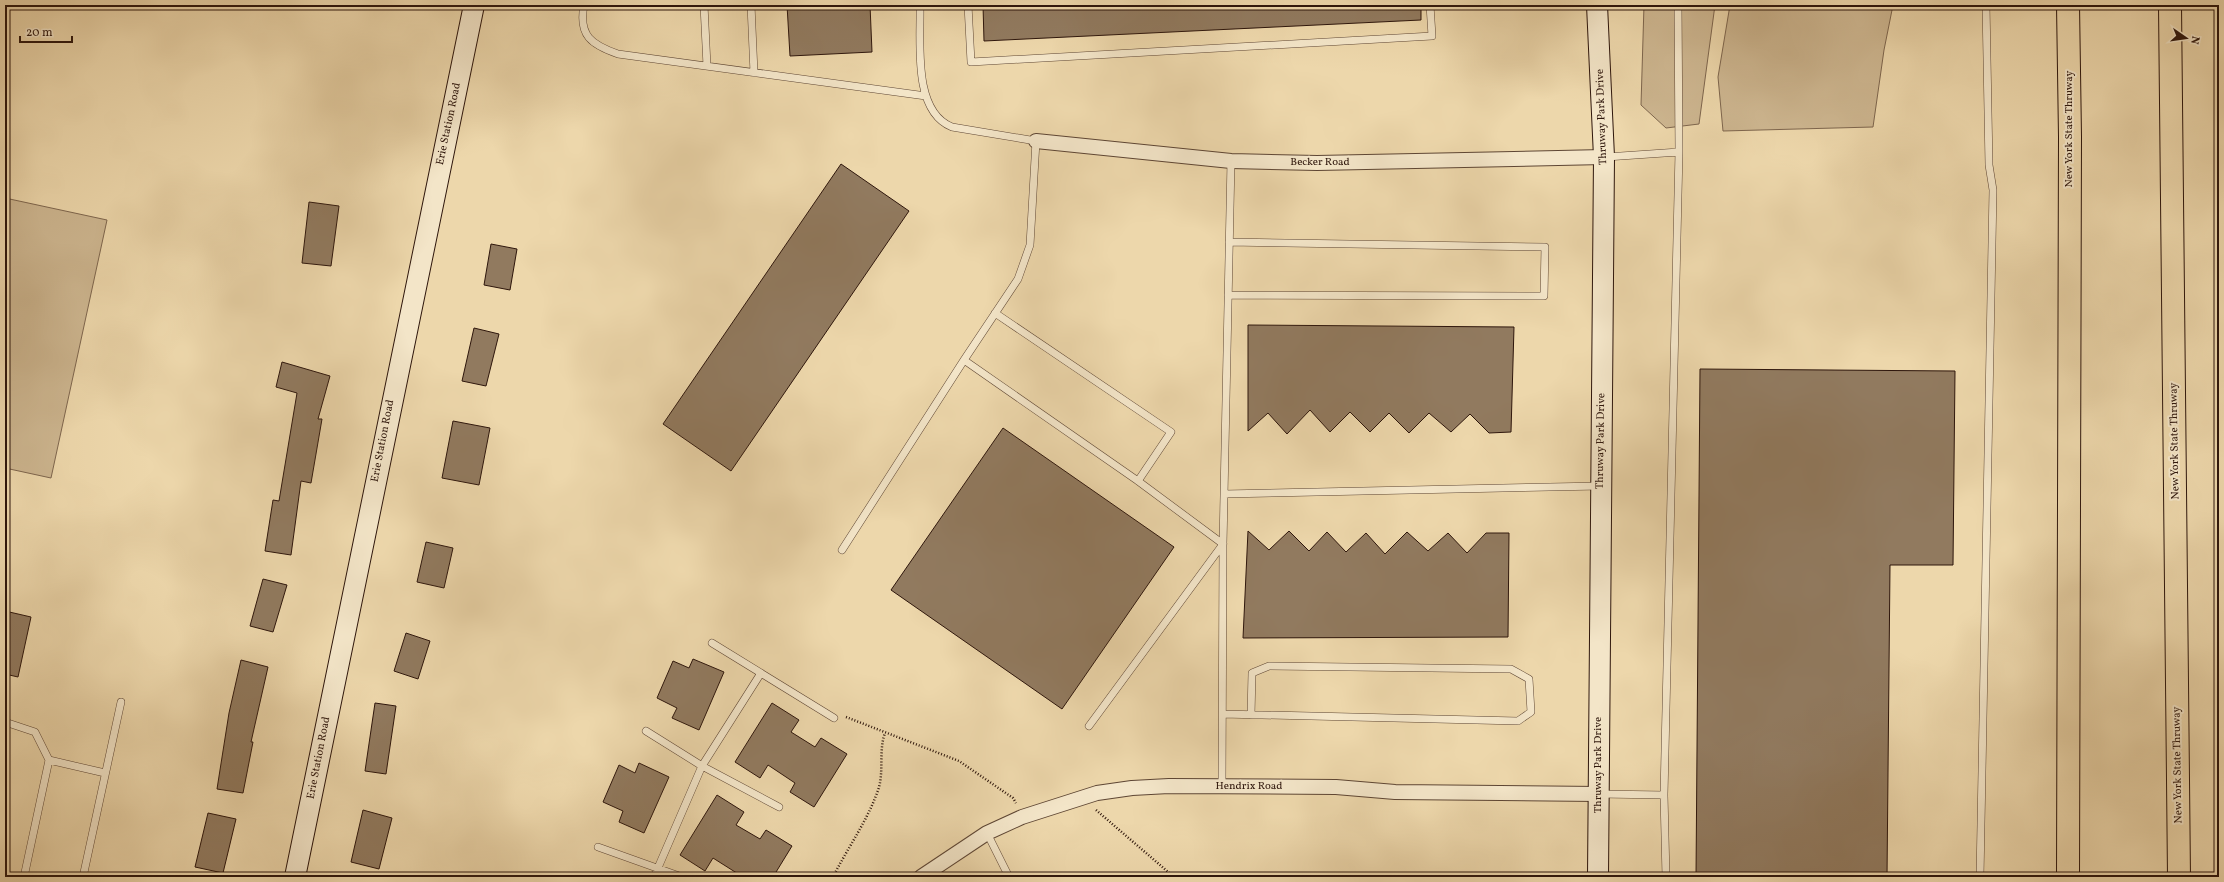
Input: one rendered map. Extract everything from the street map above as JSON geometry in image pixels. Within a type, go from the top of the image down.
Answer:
[{"type":"highway","name":"New York State Thruway","points":[[2068,5],[2070,137],[2068,877]]},
{"type":"highway","name":"New York State Thruway","points":[[2170,5],[2179,877]]},
{"type":"main road","name":"Erie Station Road","points":[[294,877],[474,5]]},
{"type":"main road","name":"Thruway Park Drive","points":[[1597,5],[1604,157],[1600,486],[1598,877]]},
{"type":"street","name":"Becker Road","points":[[1036,140],[1231,161],[1317,163],[1604,157]]},
{"type":"street","name":"Hendrix Road","points":[[921,877],[987,833],[1022,817],[1087,796],[1132,788],[1222,786],[1336,787],[1394,792],[1598,794]]},
{"type":"lane","points":[[584,5],[583,22],[586,34],[592,42],[603,49],[618,54],[926,96]]},
{"type":"lane","points":[[704,5],[707,66]]},
{"type":"lane","points":[[751,5],[754,73]]},
{"type":"lane","points":[[842,550],[1018,279],[1030,245],[1036,140],[952,127],[944,124],[934,115],[922,83],[920,5]]},
{"type":"lane","points":[[968,5],[971,62],[1432,36],[1430,5]]},
{"type":"lane","points":[[1666,877],[1664,795],[1679,152],[1678,5]]},
{"type":"lane","points":[[1980,877],[1993,190],[1989,165],[1986,5]]},
{"type":"lane","points":[[1604,157],[1679,152]]},
{"type":"lane","points":[[1222,786],[1223,544],[1231,161]]},
{"type":"lane","points":[[1228,295],[1544,296],[1545,261],[1545,247],[1229,242]]},
{"type":"lane","points":[[995,313],[1171,432],[1138,481]]},
{"type":"lane","points":[[964,360],[1138,481],[1223,544]]},
{"type":"lane","points":[[1224,494],[1600,486]]},
{"type":"lane","points":[[1089,726],[1223,544]]},
{"type":"lane","points":[[712,643],[834,718]]},
{"type":"lane","points":[[1223,714],[1251,715],[1518,721],[1531,712],[1529,679],[1511,669],[1269,666],[1252,673],[1251,715]]},
{"type":"lane","points":[[654,877],[656,868],[702,766],[761,673]]},
{"type":"lane","points":[[83,877],[120,702]]},
{"type":"lane","points":[[5,722],[35,732],[49,760],[24,877]]},
{"type":"lane","points":[[646,731],[702,766],[779,807]]},
{"type":"lane","points":[[49,760],[105,773]]},
{"type":"lane","points":[[1598,794],[1664,795]]},
{"type":"lane","points":[[987,833],[1009,877]]},
{"type":"lane","points":[[598,847],[682,877]]},
{"type":"path","points":[[834,718],[839,721],[843,715],[885,733],[959,761],[1013,798],[1022,817]]},
{"type":"path","points":[[833,877],[877,793],[882,776],[882,740],[885,733]]},
{"type":"path","points":[[1087,796],[1097,812],[1174,877]]},
{"type":"shaded area","points":[[1644,5],[1715,5],[1699,124],[1666,128],[1641,105]]},
{"type":"shaded area","points":[[1730,5],[1893,5],[1884,50],[1873,127],[1723,131],[1718,77]]},
{"type":"shaded area","points":[[5,198],[107,220],[51,478],[5,468]]},
{"type":"building","points":[[787,5],[870,5],[872,52],[790,56]]},
{"type":"building","points":[[983,5],[1421,5],[1421,20],[984,41]]},
{"type":"building","points":[[841,164],[909,211],[731,471],[663,424]]},
{"type":"building","points":[[309,202],[339,206],[331,266],[302,263]]},
{"type":"building","points":[[491,244],[517,249],[510,290],[484,285]]},
{"type":"building","points":[[1248,325],[1514,327],[1511,432],[1489,433],[1470,414],[1451,432],[1429,413],[1409,433],[1389,413],[1370,432],[1350,412],[1330,432],[1310,410],[1287,434],[1268,413],[1248,431]]},
{"type":"building","points":[[474,328],[499,334],[486,386],[462,381]]},
{"type":"building","points":[[282,362],[330,376],[318,419],[322,419],[311,483],[301,481],[291,555],[265,551],[273,500],[279,501],[297,393],[276,387]]},
{"type":"building","points":[[1700,369],[1955,371],[1953,565],[1890,565],[1887,877],[1696,877]]},
{"type":"building","points":[[453,421],[490,428],[479,485],[442,478]]},
{"type":"building","points":[[1003,428],[1174,547],[1062,709],[891,590]]},
{"type":"building","points":[[1248,531],[1269,550],[1289,531],[1309,551],[1327,532],[1346,552],[1366,533],[1385,554],[1407,532],[1428,551],[1448,533],[1467,553],[1486,533],[1509,533],[1508,637],[1243,638]]},
{"type":"building","points":[[426,542],[453,548],[444,588],[417,582]]},
{"type":"building","points":[[263,579],[287,585],[273,632],[250,626]]},
{"type":"building","points":[[5,611],[31,617],[18,677],[5,674]]},
{"type":"building","points":[[406,633],[430,641],[418,679],[394,671]]},
{"type":"building","points":[[693,659],[724,672],[699,730],[672,718],[677,708],[657,698],[673,661],[689,668]]},
{"type":"building","points":[[241,660],[268,667],[251,742],[253,742],[243,793],[217,789],[229,713]]},
{"type":"building","points":[[375,703],[396,706],[386,774],[365,771]]},
{"type":"building","points":[[772,703],[799,720],[791,732],[815,747],[821,738],[847,754],[814,807],[790,792],[795,783],[768,765],[760,778],[735,762]]},
{"type":"building","points":[[639,763],[669,777],[644,833],[619,822],[623,811],[603,802],[619,765],[635,773]]},
{"type":"building","points":[[717,795],[744,812],[736,825],[760,839],[766,830],[792,846],[773,877],[743,877],[713,858],[705,871],[680,855]]},
{"type":"building","points":[[363,810],[392,818],[379,869],[351,862]]},
{"type":"building","points":[[208,813],[236,819],[223,873],[195,867]]}]
